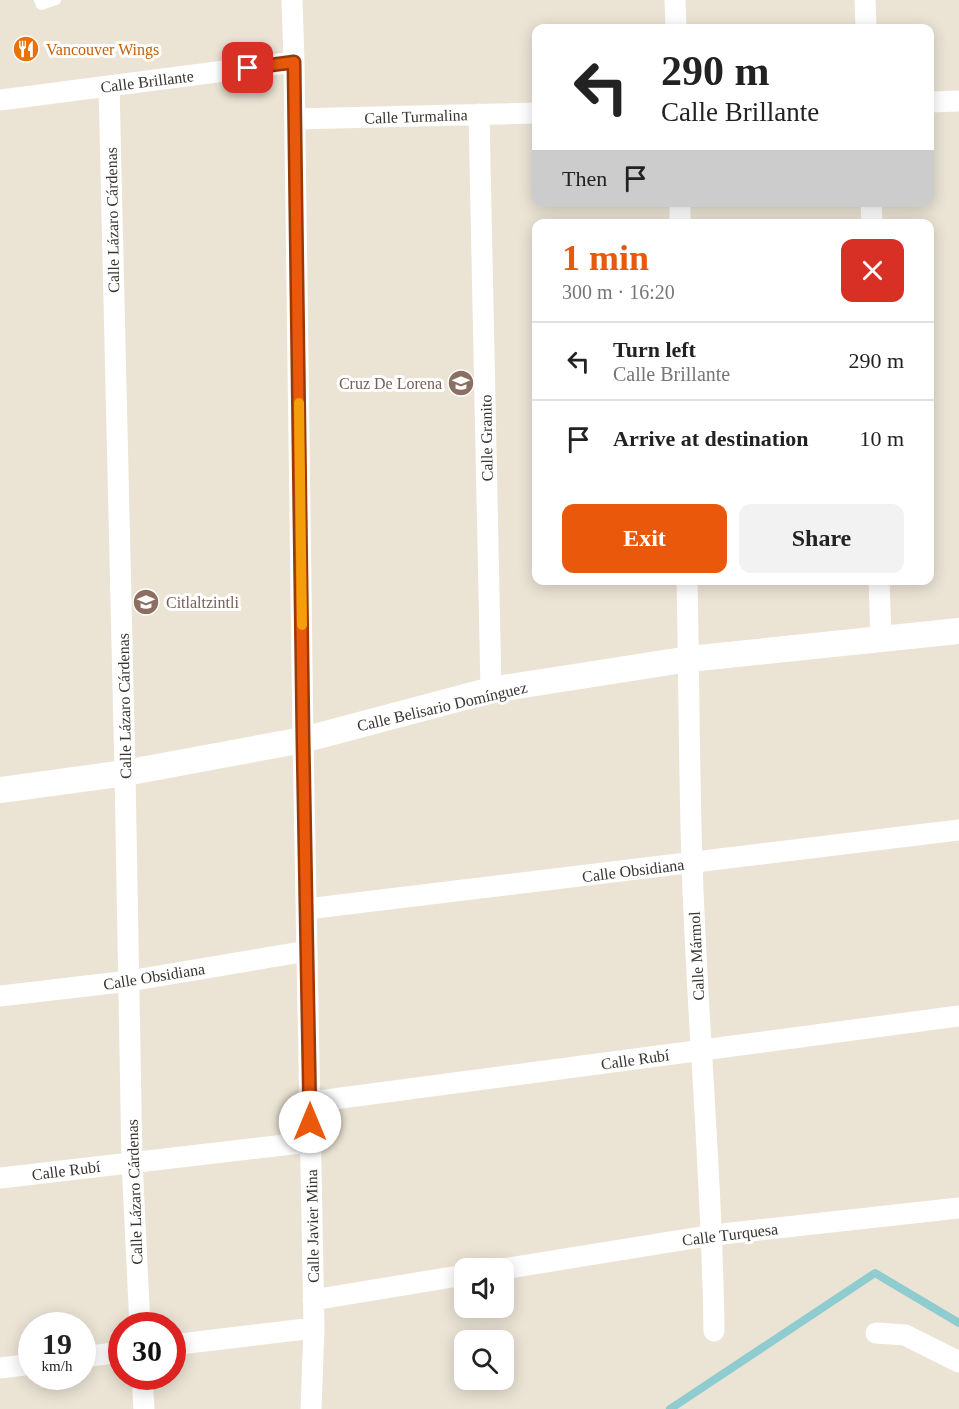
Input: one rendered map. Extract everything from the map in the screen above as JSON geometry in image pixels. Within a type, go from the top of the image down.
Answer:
[{"type":"street","name":"Calle Javier Mina","points":[[292,0],[311,1102],[314,1329],[311,1409]]},
{"type":"street","points":[[675,0],[676,24]]},
{"type":"street","points":[[865,0],[866,24]]},
{"type":"street","name":"Calle Brillante","points":[[0,100],[294,62]]},
{"type":"street","name":"Calle Lázaro Cárdenas","points":[[109,86],[132,1162],[139,1312]]},
{"type":"street","points":[[934,102],[959,101]]},
{"type":"street","name":"Calle Turmalina","points":[[295,119],[532,113]]},
{"type":"street","name":"Calle Granito","points":[[479,114],[491,690]]},
{"type":"street","name":"Calle Mármol","points":[[687,585],[692,862],[712,1235],[714,1331]]},
{"type":"street","points":[[879,585],[881,639]]},
{"type":"street","name":"Calle Belisario Domínguez","points":[[0,790],[125,773],[303,740],[491,690],[689,659],[959,631]]},
{"type":"street","name":"Calle Obsidiana","points":[[307,909],[959,830]]},
{"type":"street","name":"Calle Obsidiana","points":[[0,996],[129,981],[307,951]]},
{"type":"street","name":"Calle Rubí","points":[[311,1102],[959,1016]]},
{"type":"street","name":"Calle Rubí","points":[[0,1178],[310,1142]]},
{"type":"street","name":"Calle Turquesa","points":[[514,1267],[712,1235],[959,1208]]},
{"type":"street","points":[[313,1300],[454,1277]]},
{"type":"street","points":[[186,1344],[314,1329]]},
{"type":"street","points":[[876,1333],[905,1335],[959,1362]]},
{"type":"street","points":[[0,1368],[18,1366]]},
{"type":"street","points":[[143,1390],[144,1409]]},
{"type":"lane","points":[[39,0],[41,5],[56,0]]},
{"type":"waterway","points":[[670,1409],[875,1273],[959,1323]]},
{"type":"slow traffic","points":[[299,403],[302,625]]},
{"type":"place","name":"Vancouver Wings","points":[[26,49]]},
{"type":"place","name":"Cruz De Lorena","points":[[461,383]]},
{"type":"place","name":"Citlaltzintli","points":[[146,602]]},
{"type":"route","points":[[248,68],[294,62],[310,1122]]}]
